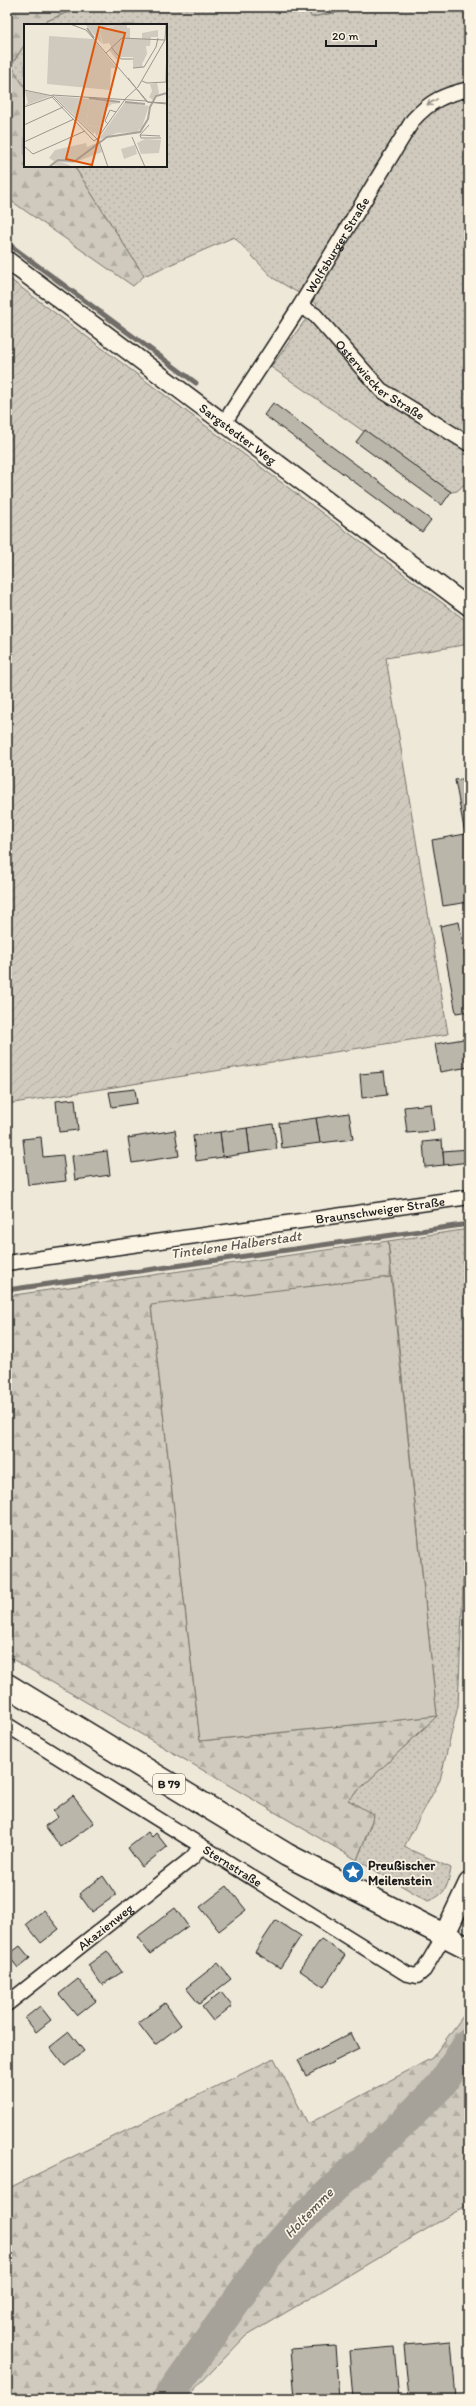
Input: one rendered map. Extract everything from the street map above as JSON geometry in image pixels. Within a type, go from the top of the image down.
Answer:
[{"type":"main road","name":"B 79","points":[[7,1685],[287,1855],[445,1934],[469,1948]]},
{"type":"main road","points":[[445,1934],[469,1883]]},
{"type":"street","name":"Wolfsburger Straße","points":[[224,423],[300,306],[414,120],[426,105],[440,97],[469,89]]},
{"type":"street","name":"Sargstedter Weg","points":[[7,260],[469,607]]},
{"type":"street","name":"Osterwiecker Straße","points":[[300,306],[315,315],[381,390],[469,444]]},
{"type":"street","name":"Braunschweiger Straße","points":[[7,1263],[469,1197]]},
{"type":"street","name":"Sternstraße","points":[[7,1725],[407,1974],[417,1976],[424,1970],[445,1934]]},
{"type":"street","name":"Akazienweg","points":[[7,2004],[192,1858],[201,1846]]},
{"type":"green space","points":[[7,7],[80,7],[39,24],[24,24],[24,46],[11,65],[24,86],[24,167],[75,167],[144,276],[133,286],[7,198]]},
{"type":"green space","points":[[80,7],[308,7],[312,17],[366,7],[469,7],[469,480],[457,491],[451,492],[271,367],[317,304],[273,278],[234,237],[144,276],[75,167],[167,167],[167,24],[39,24]]},
{"type":"green space","points":[[308,7],[366,7],[311,17]]},
{"type":"green space","points":[[24,46],[24,86],[11,66]]},
{"type":"green space","points":[[7,277],[469,623],[469,644],[386,658],[448,1034],[7,1104]]},
{"type":"green space","points":[[469,1229],[469,1446],[458,1706],[440,1780],[404,1847],[451,1868],[449,1880],[445,1889],[439,1896],[428,1901],[357,1860],[374,1816],[348,1800],[437,1716],[388,1241]]},
{"type":"green space","points":[[388,1241],[391,1277],[151,1306],[200,1741],[437,1716],[348,1800],[374,1815],[357,1860],[7,1656],[7,1296]]},
{"type":"green space","points":[[391,1277],[437,1716],[200,1741],[151,1305]]},
{"type":"green space","points":[[469,2008],[469,2204],[246,2336],[185,2399],[7,2399],[7,2189],[274,2058],[308,2124],[432,2058]]},
{"type":"building","points":[[273,403],[431,520],[422,532],[264,415]]},
{"type":"building","points":[[365,430],[451,492],[442,505],[356,442]]},
{"type":"building","points":[[469,778],[469,902],[443,906],[432,840],[465,834],[455,780]]},
{"type":"building","points":[[459,922],[469,977],[469,1011],[456,1013],[440,926]]},
{"type":"building","points":[[469,1038],[469,1067],[440,1072],[435,1044]]},
{"type":"building","points":[[384,1072],[387,1095],[362,1098],[360,1074]]},
{"type":"building","points":[[135,1089],[137,1103],[112,1107],[109,1092]]},
{"type":"building","points":[[75,1099],[78,1130],[59,1132],[56,1101]]},
{"type":"building","points":[[431,1104],[434,1131],[407,1133],[404,1107]]},
{"type":"building","points":[[349,1113],[353,1139],[320,1143],[316,1118]]},
{"type":"building","points":[[316,1118],[320,1143],[282,1148],[279,1123]]},
{"type":"building","points":[[273,1124],[277,1149],[250,1153],[247,1128]]},
{"type":"building","points":[[247,1128],[250,1153],[223,1157],[220,1132]]},
{"type":"building","points":[[175,1130],[179,1156],[132,1163],[128,1138]]},
{"type":"building","points":[[220,1132],[223,1157],[196,1161],[193,1136]]},
{"type":"building","points":[[41,1137],[43,1157],[63,1155],[66,1181],[28,1185],[23,1139]]},
{"type":"building","points":[[442,1140],[444,1165],[425,1167],[423,1142]]},
{"type":"building","points":[[469,1149],[469,1162],[444,1165],[443,1151]]},
{"type":"building","points":[[107,1151],[110,1175],[75,1180],[72,1156]]},
{"type":"building","points":[[73,1796],[94,1823],[61,1847],[45,1826],[58,1817],[53,1811]]},
{"type":"building","points":[[148,1832],[152,1837],[156,1833],[167,1847],[142,1867],[128,1848]]},
{"type":"building","points":[[103,1876],[116,1895],[92,1912],[79,1894]]},
{"type":"building","points":[[227,1886],[246,1910],[219,1931],[200,1907]]},
{"type":"building","points":[[175,1908],[188,1926],[150,1954],[137,1937]]},
{"type":"building","points":[[44,1910],[59,1929],[41,1943],[26,1924]]},
{"type":"building","points":[[276,1920],[301,1936],[280,1968],[255,1952]]},
{"type":"building","points":[[321,1939],[345,1955],[324,1987],[299,1970]]},
{"type":"building","points":[[20,1946],[30,1958],[18,1968],[8,1955]]},
{"type":"building","points":[[107,1951],[122,1972],[102,1985],[88,1965]]},
{"type":"building","points":[[218,1963],[231,1979],[199,2004],[186,1988]]},
{"type":"building","points":[[78,1979],[96,2001],[77,2016],[59,1994]]},
{"type":"building","points":[[221,1992],[232,2006],[213,2021],[202,2007]]},
{"type":"building","points":[[165,2003],[181,2025],[155,2045],[138,2023]]},
{"type":"building","points":[[40,2006],[51,2020],[36,2032],[25,2018]]},
{"type":"building","points":[[69,2032],[84,2051],[65,2066],[50,2047]]},
{"type":"building","points":[[351,2033],[359,2049],[306,2076],[298,2060]]},
{"type":"building","points":[[451,2341],[456,2399],[409,2399],[404,2345]]},
{"type":"building","points":[[335,2346],[339,2399],[295,2399],[291,2349]]},
{"type":"building","points":[[394,2347],[399,2399],[353,2399],[349,2351]]},
{"type":"waterway","points":[[7,243],[196,383]]},
{"type":"waterway","name":"Tintelene Halberstadt","points":[[7,1290],[469,1224]]},
{"type":"waterway","name":"Holtemme","points":[[167,2399],[266,2259],[299,2221],[441,2085],[469,2042]]},
{"type":"place","name":"Preußischer Meilenstein","points":[[353,1872]]}]
